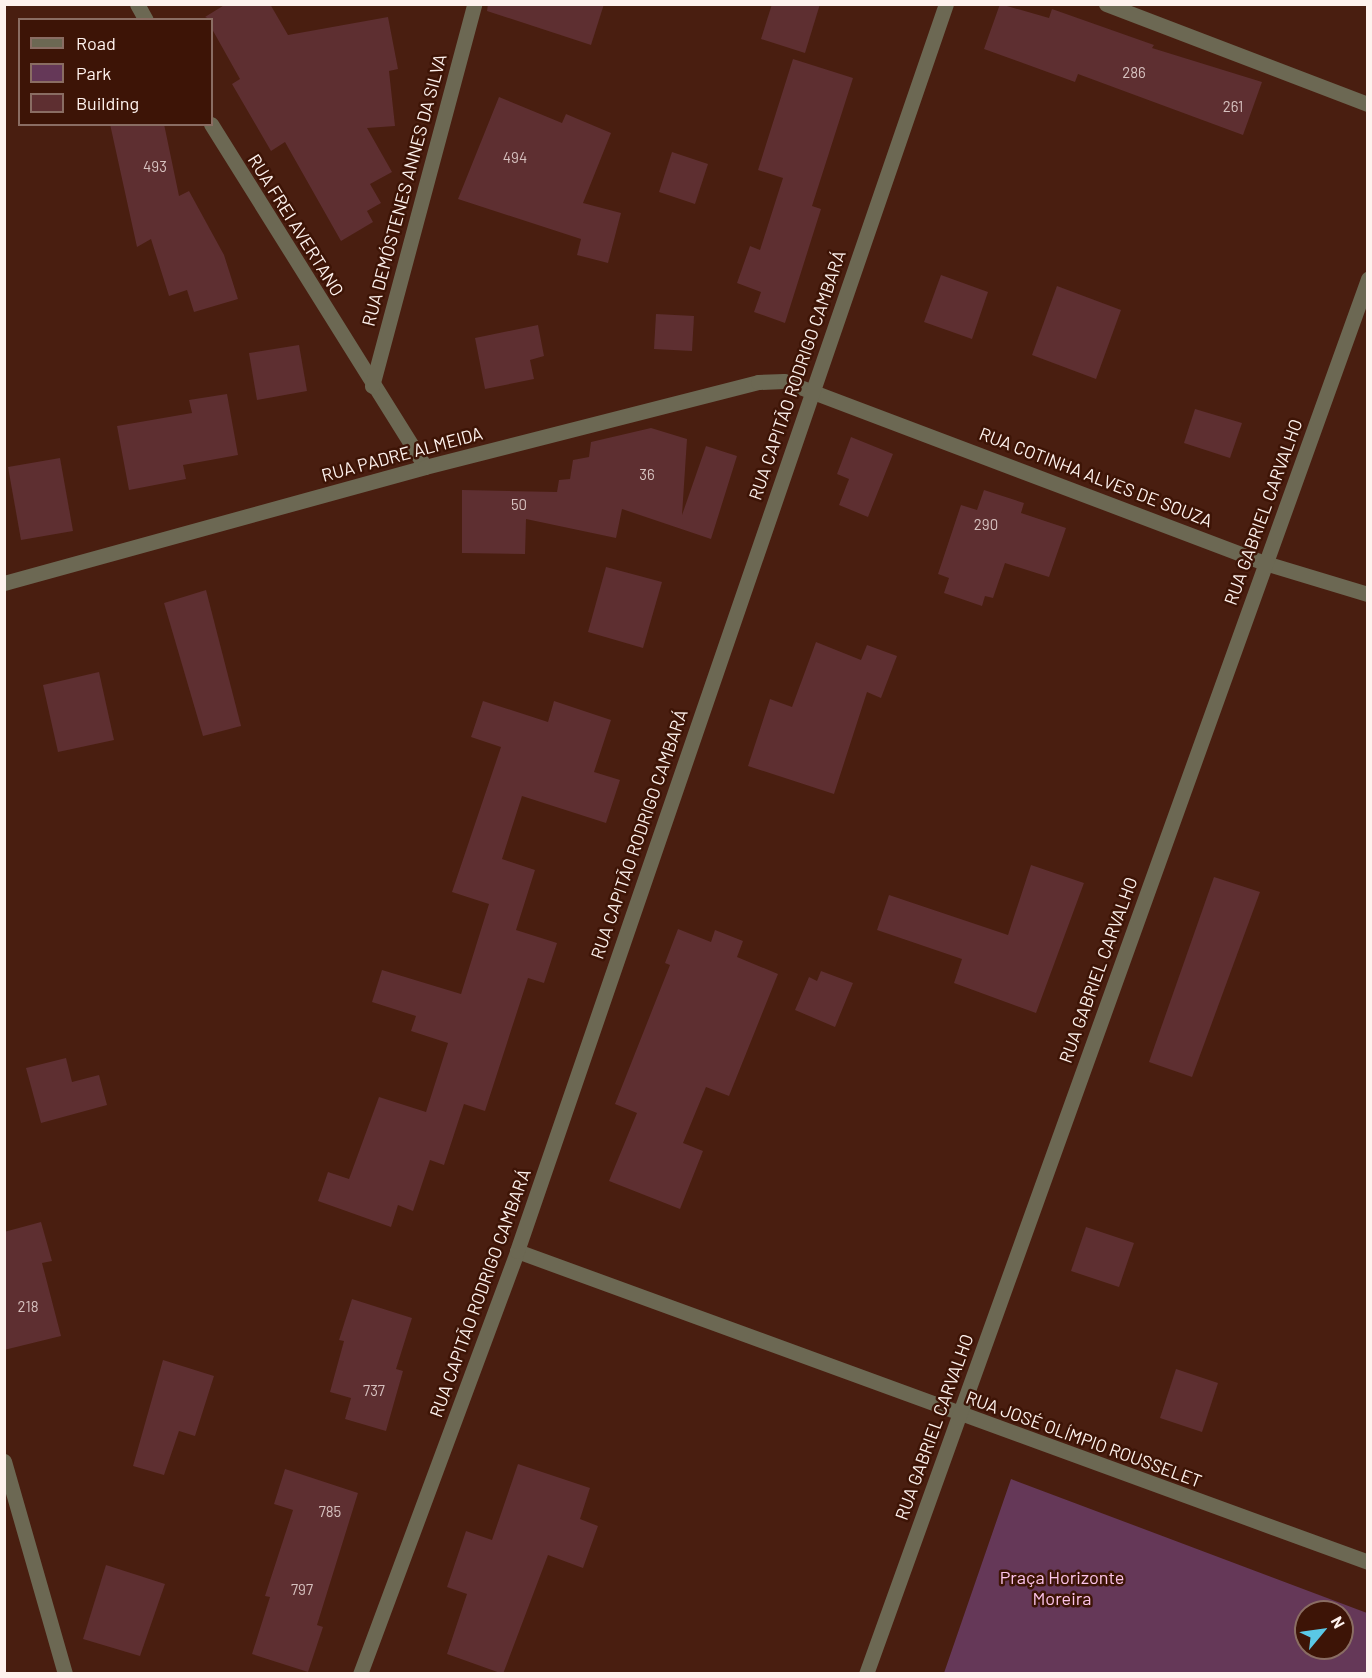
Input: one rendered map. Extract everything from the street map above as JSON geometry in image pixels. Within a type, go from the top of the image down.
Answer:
[{"type":"street","points":[[136,4],[145,18]]},
{"type":"street","name":"RUA DEMÓSTENES ANNES DA SILVA","points":[[372,386],[474,4]]},
{"type":"street","name":"RUA CAPITÃO RODRIGO CAMBARÁ","points":[[360,1674],[518,1251],[946,4]]},
{"type":"street","points":[[1106,4],[1368,104]]},
{"type":"street","name":"RUA FREI AVERTANO","points":[[212,126],[372,386],[425,467]]},
{"type":"street","name":"RUA GABRIEL CARVALHO","points":[[866,1674],[1368,279]]},
{"type":"street","name":"RUA PADRE ALMEIDA","points":[[4,583],[425,467],[758,382],[784,381],[812,389]]},
{"type":"street","name":"RUA COTINHA ALVES DE SOUZA","points":[[812,389],[1265,563],[1368,594]]},
{"type":"street","name":"RUA JOSÉ OLÍMPIO ROUSSELET","points":[[518,1251],[959,1415],[1368,1562]]},
{"type":"street","points":[[4,1461],[65,1674]]},
{"type":"green space","name":"Praça Horizonte Moreira","points":[[1011,1479],[1332,1600],[1294,1600],[1294,1660],[1354,1660],[1354,1608],[1367,1613],[1367,1673],[944,1673]]},
{"type":"building","points":[[226,4],[270,4],[288,35],[388,17],[398,69],[389,71],[395,126],[367,128],[392,172],[370,184],[381,203],[367,211],[373,222],[341,241],[285,142],[271,151],[232,84],[240,79],[213,31],[213,18],[205,17]]},
{"type":"building","points":[[488,4],[604,4],[591,45],[487,11]]},
{"type":"building","points":[[772,4],[820,4],[805,53],[761,39]]},
{"type":"building","points":[[1000,4],[1049,18],[1052,9],[1154,45],[1152,48],[1262,82],[1243,135],[1078,74],[1075,82],[984,49]]},
{"type":"building","points":[[793,59],[853,78],[812,206],[821,209],[785,323],[754,312],[761,292],[737,283],[750,246],[760,250],[783,178],[758,170]]},
{"type":"building","points":[[499,97],[562,123],[566,114],[611,133],[583,203],[621,213],[608,263],[577,255],[581,239],[458,199]]},
{"type":"building","points":[[110,126],[164,126],[179,196],[189,191],[224,255],[238,299],[194,312],[187,290],[169,296],[151,239],[137,247]]},
{"type":"building","points":[[672,152],[708,164],[695,204],[659,192]]},
{"type":"building","points":[[941,275],[988,292],[972,339],[924,322]]},
{"type":"building","points":[[1057,286],[1121,310],[1096,379],[1032,355]]},
{"type":"building","points":[[656,314],[694,316],[692,351],[654,349]]},
{"type":"building","points":[[538,325],[544,356],[530,360],[534,379],[485,389],[475,338]]},
{"type":"building","points":[[299,345],[307,391],[257,400],[249,353]]},
{"type":"building","points":[[227,394],[238,455],[183,465],[186,479],[129,490],[117,426],[192,413],[189,400]]},
{"type":"building","points":[[1195,409],[1242,423],[1230,458],[1184,443]]},
{"type":"building","points":[[651,428],[687,439],[682,515],[706,446],[737,456],[711,539],[622,509],[616,538],[526,519],[525,554],[462,553],[462,490],[557,492],[559,480],[570,479],[573,460],[589,457],[591,442]]},
{"type":"building","points":[[851,437],[893,454],[868,517],[839,505],[849,479],[837,474]]},
{"type":"building","points":[[60,458],[73,531],[21,540],[8,467]]},
{"type":"building","points":[[984,490],[1024,503],[1021,513],[1066,528],[1049,577],[1005,563],[993,598],[985,596],[982,606],[944,593],[949,578],[938,574],[961,505],[977,510]]},
{"type":"building","points":[[606,567],[662,582],[643,648],[588,632]]},
{"type":"building","points":[[206,590],[241,726],[203,736],[164,603]]},
{"type":"building","points":[[816,642],[861,660],[867,645],[897,656],[881,698],[867,692],[834,794],[748,766],[770,699],[792,707]]},
{"type":"building","points":[[99,672],[114,740],[58,752],[43,685]]},
{"type":"building","points":[[483,701],[548,722],[554,701],[611,720],[594,772],[620,780],[606,823],[522,796],[502,859],[535,870],[516,930],[557,943],[544,983],[528,978],[485,1111],[464,1104],[444,1165],[430,1160],[413,1211],[398,1205],[391,1227],[318,1201],[328,1172],[349,1179],[379,1097],[426,1112],[448,1043],[411,1031],[416,1016],[372,1002],[382,970],[461,994],[489,904],[452,892],[501,747],[471,737]]},
{"type":"building","points":[[1031,865],[1084,883],[1036,1013],[954,983],[962,959],[877,930],[889,895],[1008,935]]},
{"type":"building","points":[[1214,877],[1260,892],[1192,1077],[1149,1062]]},
{"type":"building","points":[[678,929],[711,942],[715,930],[743,941],[737,957],[778,974],[729,1096],[706,1087],[683,1143],[703,1151],[680,1209],[609,1181],[637,1113],[615,1104],[670,965],[665,963]]},
{"type":"building","points":[[821,971],[853,983],[835,1027],[795,1010],[809,977],[817,981]]},
{"type":"building","points":[[66,1058],[72,1082],[99,1075],[107,1105],[41,1123],[26,1068]]},
{"type":"building","points":[[41,1222],[52,1261],[42,1263],[61,1336],[4,1350],[4,1232]]},
{"type":"building","points":[[1086,1227],[1134,1243],[1119,1287],[1071,1271]]},
{"type":"building","points":[[352,1299],[412,1318],[396,1369],[403,1371],[386,1431],[345,1419],[351,1398],[330,1392],[344,1341],[339,1340]]},
{"type":"building","points":[[163,1360],[214,1376],[195,1436],[179,1431],[164,1475],[133,1466]]},
{"type":"building","points":[[1176,1369],[1218,1383],[1202,1432],[1160,1418]]},
{"type":"building","points":[[518,1464],[590,1488],[580,1519],[598,1526],[583,1568],[548,1555],[503,1674],[447,1654],[467,1594],[447,1587],[466,1531],[492,1540]]},
{"type":"building","points":[[285,1469],[358,1493],[317,1625],[323,1627],[308,1672],[252,1654],[270,1597],[265,1596],[293,1510],[274,1504]]},
{"type":"building","points":[[106,1565],[165,1584],[140,1656],[83,1639]]}]
